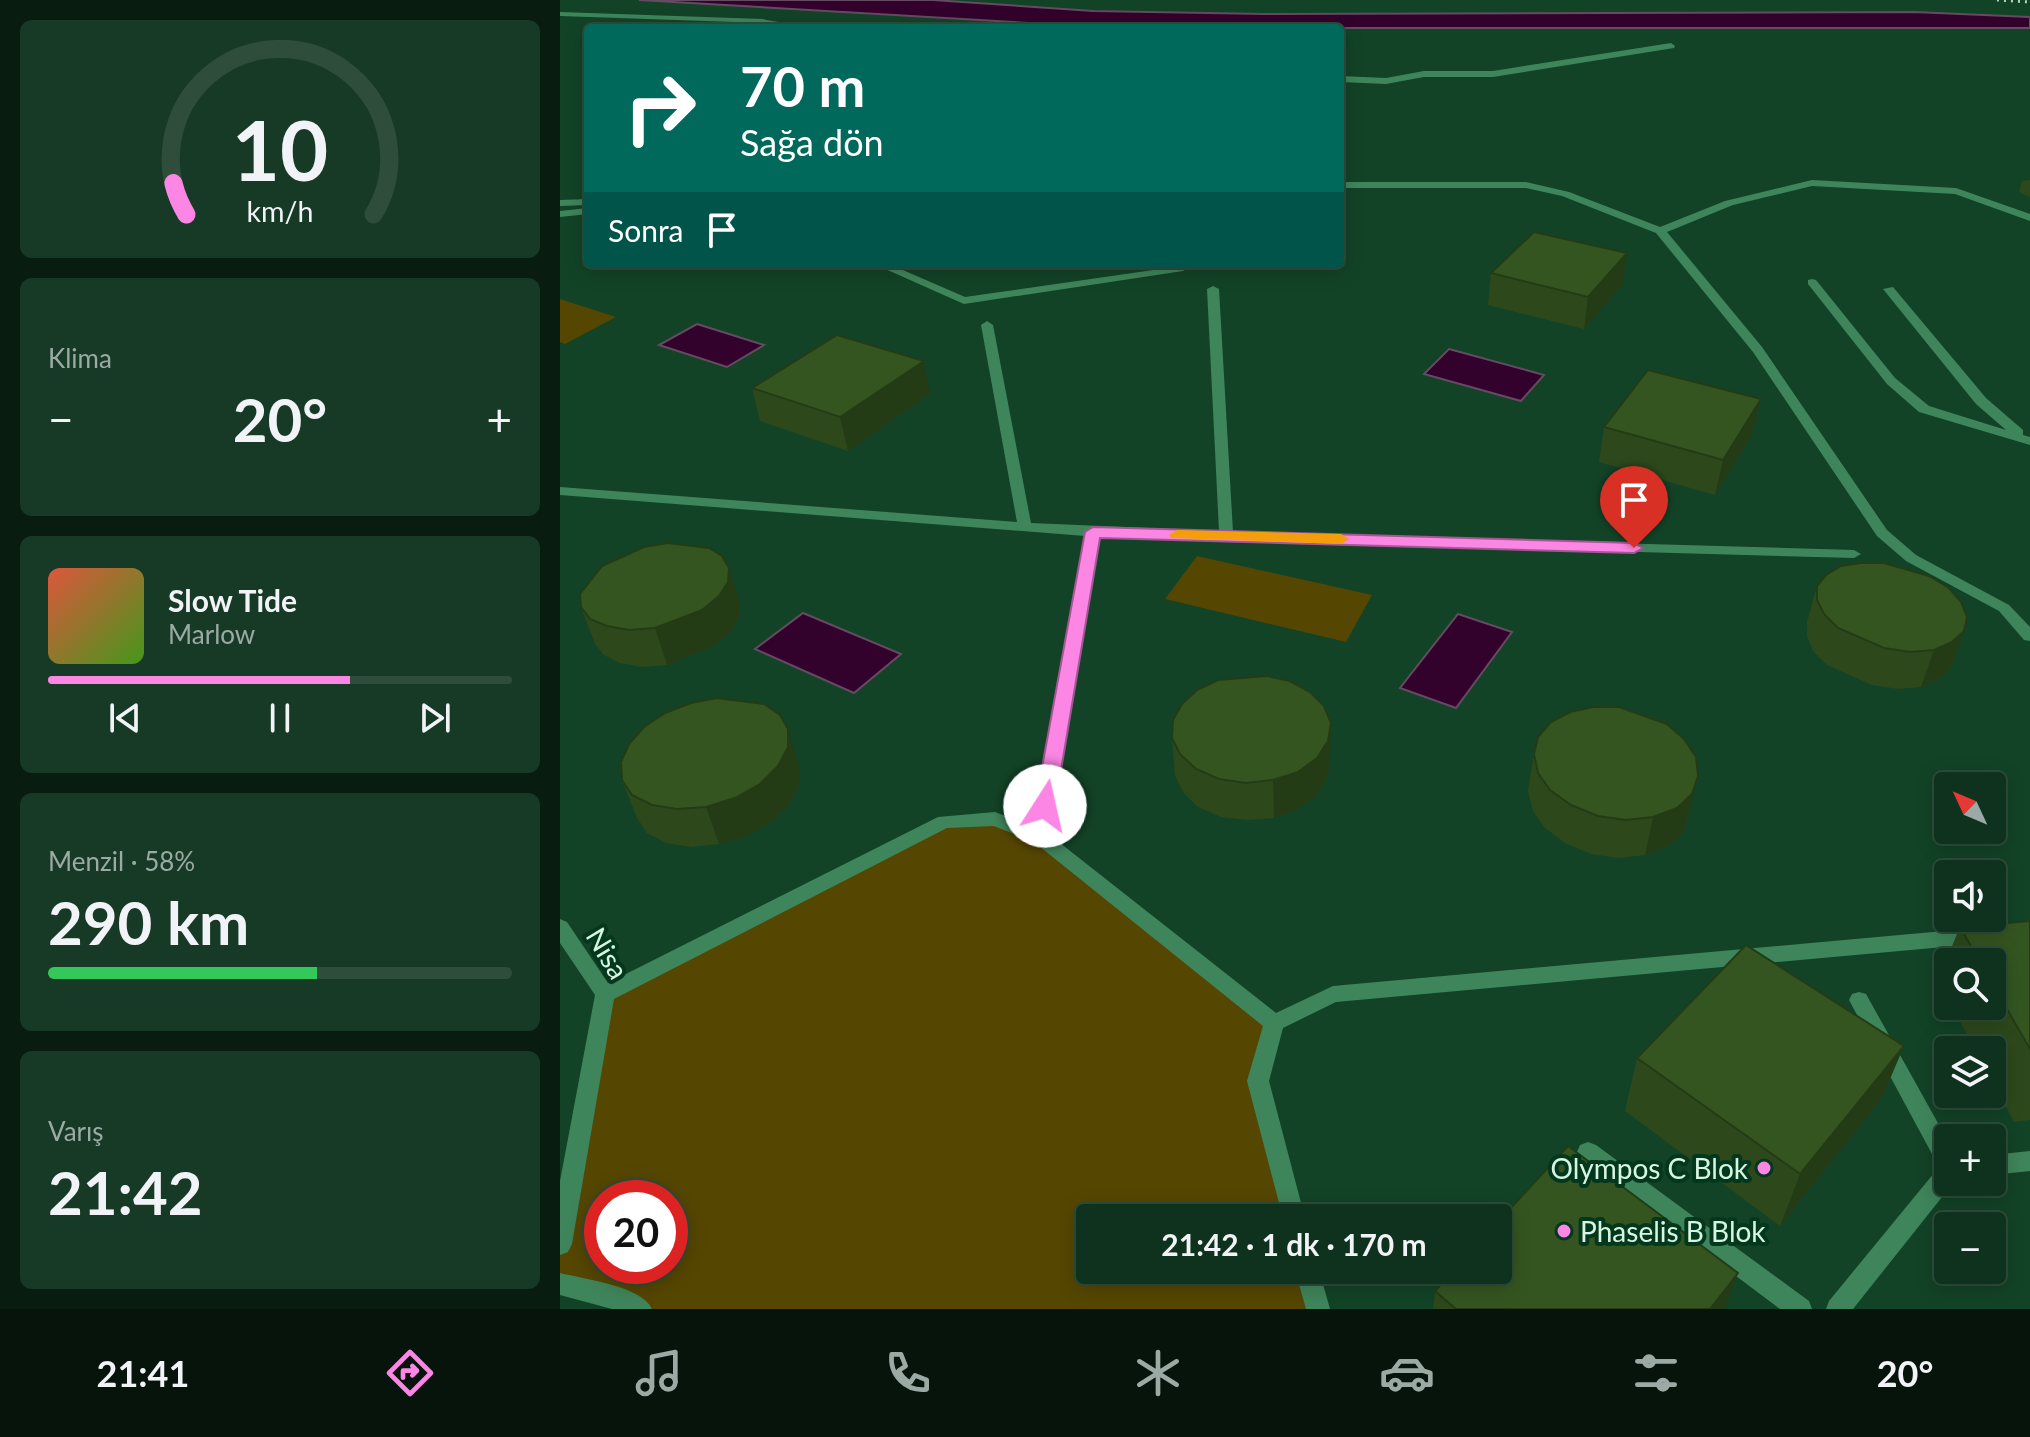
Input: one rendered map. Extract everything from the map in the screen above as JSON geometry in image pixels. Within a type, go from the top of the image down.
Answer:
[{"type":"street","points":[[560,14],[780,24]]},
{"type":"street","points":[[1344,79],[1386,81],[1424,74],[1493,74],[1671,46]]},
{"type":"street","points":[[1660,231],[1729,203],[1812,183],[1956,191],[2030,218]]},
{"type":"street","points":[[1344,185],[1526,185],[1565,194],[1660,231],[1758,350],[1882,533],[1911,558],[2004,608],[2030,636]]},
{"type":"street","points":[[560,203],[584,202]]},
{"type":"street","points":[[560,214],[584,211]]},
{"type":"street","points":[[889,268],[964,301],[1183,268]]},
{"type":"street","points":[[1812,282],[1891,381],[1914,402],[1924,409],[2027,439]]},
{"type":"street","points":[[1213,289],[1226,536]]},
{"type":"street","points":[[1889,289],[1981,401],[2027,439]]},
{"type":"street","points":[[987,325],[1025,528]]},
{"type":"street","points":[[560,491],[1093,532],[1854,554]]},
{"type":"street","points":[[1040,837],[1093,532]]},
{"type":"street","points":[[605,994],[944,822],[995,819],[1040,837],[1274,1023]]},
{"type":"street","name":"Nisa","points":[[560,927],[605,994],[560,1244]]},
{"type":"street","points":[[1290,1204],[1258,1081],[1274,1023],[1333,994],[1998,934]]},
{"type":"street","points":[[1859,1000],[1934,1137]]},
{"type":"street","points":[[1588,1152],[1800,1309]]},
{"type":"street","points":[[2006,1164],[2030,1161]]},
{"type":"street","points":[[1838,1309],[1934,1190]]},
{"type":"street","points":[[560,1284],[633,1303],[640,1309]]},
{"type":"street","points":[[1311,1284],[1318,1309]]},
{"type":"shaded area","points":[[639,0],[933,0],[1093,11],[1264,14],[1914,12],[2030,17],[2030,28],[1344,28],[1344,24],[1047,24]]},
{"type":"shaded area","points":[[560,299],[616,317],[565,344],[560,342]]},
{"type":"shaded area","points":[[697,324],[764,345],[727,367],[659,345]]},
{"type":"shaded area","points":[[1449,349],[1544,375],[1521,401],[1424,374]]},
{"type":"shaded area","points":[[1197,556],[1372,595],[1346,642],[1165,599]]},
{"type":"shaded area","points":[[803,613],[901,654],[854,693],[755,649]]},
{"type":"shaded area","points":[[1458,614],[1512,632],[1456,708],[1400,688]]},
{"type":"shaded area","points":[[995,819],[1040,837],[1274,1023],[1258,1082],[1290,1204],[1076,1204],[1076,1284],[1311,1284],[1318,1309],[640,1309],[560,1284],[560,1244],[605,994],[944,822]]},
{"type":"building","points":[[1534,232],[1627,253],[1588,297],[1491,273]]},
{"type":"building","points":[[837,335],[924,361],[840,417],[752,388]]},
{"type":"building","points":[[1648,370],[1761,399],[1723,460],[1604,427]]},
{"type":"building","points":[[668,543],[709,548],[722,556],[729,568],[728,582],[719,596],[702,610],[655,628],[629,630],[590,619],[581,607],[580,594],[602,566],[644,547]]},
{"type":"building","points":[[1884,563],[1929,576],[1949,588],[1961,602],[1967,617],[1964,631],[1952,642],[1934,650],[1910,652],[1884,648],[1838,628],[1824,614],[1817,600],[1817,586],[1826,575],[1841,566]]},
{"type":"building","points":[[1267,676],[1290,681],[1310,692],[1324,706],[1331,723],[1328,741],[1317,758],[1298,772],[1273,780],[1246,783],[1219,779],[1196,769],[1180,754],[1172,738],[1173,720],[1182,704],[1197,690],[1218,680]]},
{"type":"building","points":[[717,698],[764,704],[780,715],[788,729],[788,747],[778,766],[760,784],[735,798],[706,807],[677,809],[652,805],[632,795],[622,780],[621,762],[629,744],[644,727],[665,713],[691,703]]},
{"type":"building","points":[[1593,707],[1619,707],[1667,724],[1684,739],[1696,757],[1698,776],[1692,794],[1677,808],[1653,817],[1626,820],[1598,816],[1571,805],[1550,790],[1538,773],[1534,754],[1538,737],[1551,722],[1570,712]]},
{"type":"building","points":[[2030,921],[2030,1049],[2006,1007],[2006,948],[1972,948],[1963,932],[2006,932],[2006,923]]},
{"type":"building","points":[[1746,945],[1904,1046],[1800,1174],[1637,1058]]},
{"type":"building","points":[[1568,1146],[1738,1273],[1710,1309],[1456,1309],[1435,1291],[1441,1284],[1512,1284],[1512,1207]]},
{"type":"railway","points":[[1997,0],[2030,2]]},
{"type":"slow traffic","points":[[1177,535],[1341,539]]},
{"type":"place","name":"Olympos C Blok","points":[[1764,1168]]},
{"type":"place","name":"Phaselis B Blok","points":[[1564,1231]]},
{"type":"route","points":[[1045,806],[1093,532],[1634,548]]}]
